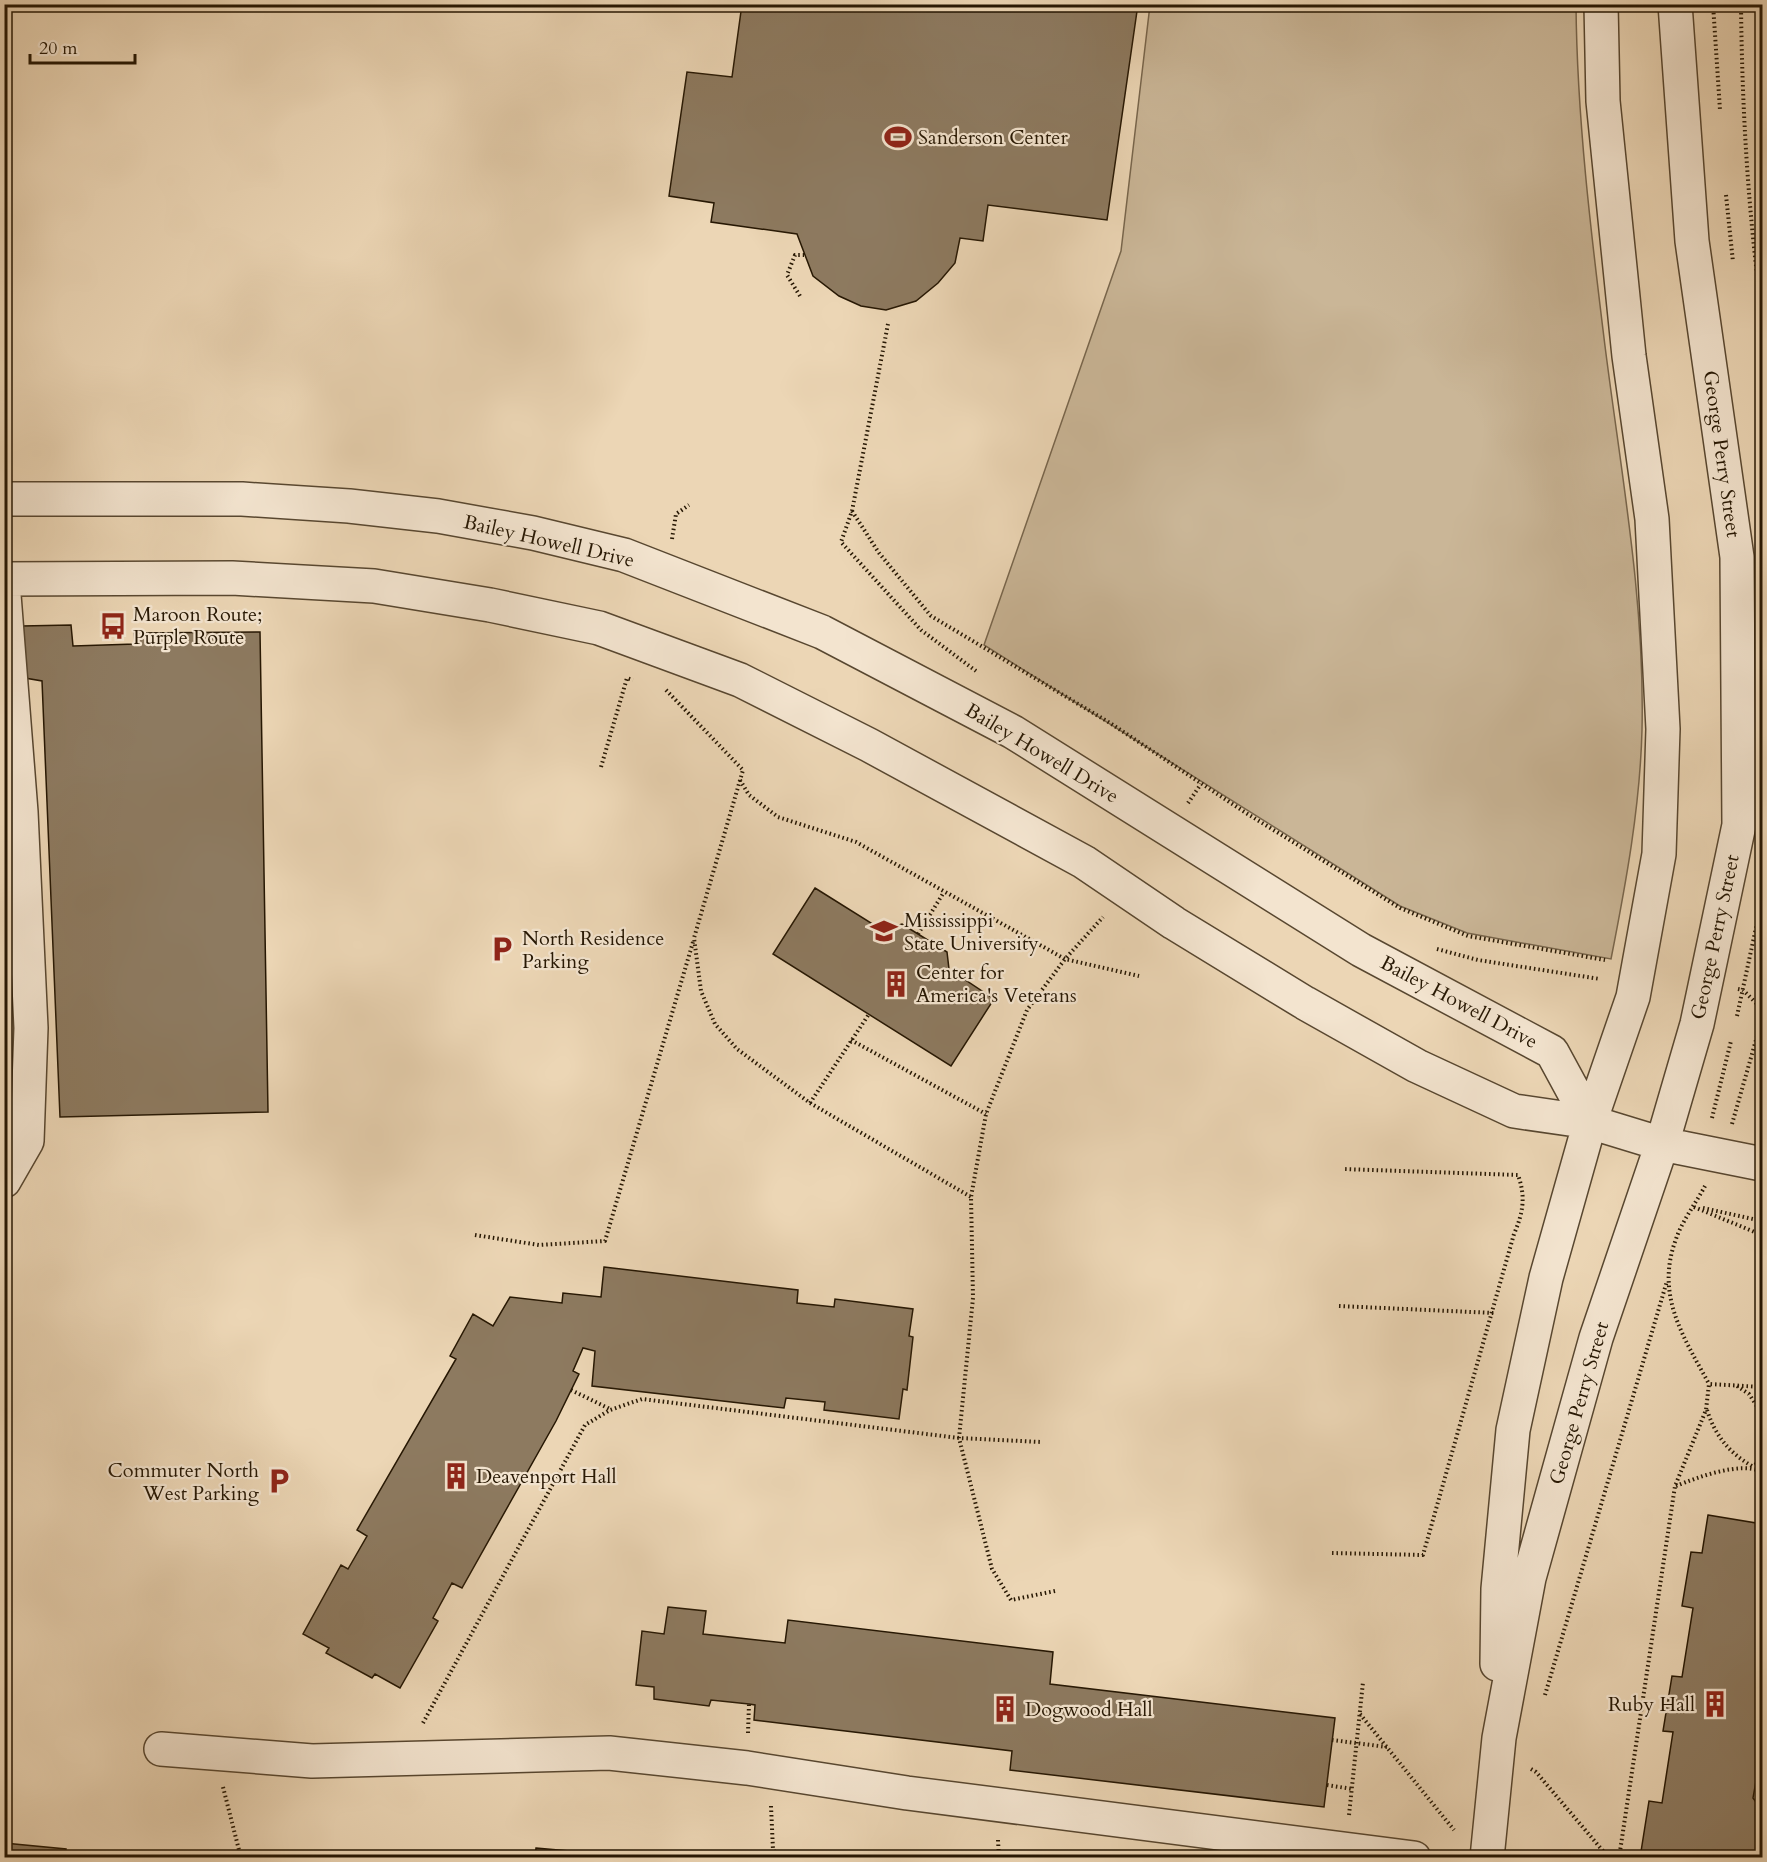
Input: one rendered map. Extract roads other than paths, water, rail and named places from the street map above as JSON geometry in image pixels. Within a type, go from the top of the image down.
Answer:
[{"type":"street","name":"George Perry Street","points":[[1499,1738],[1498,1589],[1513,1430],[1546,1278],[1590,1122],[1637,973],[1659,854],[1663,729],[1652,519],[1629,356],[1603,101],[1601,4]]},
{"type":"street","name":"George Perry Street","points":[[1487,1857],[1499,1738],[1528,1578],[1596,1338],[1662,1144],[1704,992],[1739,825],[1737,557],[1692,241],[1675,4]]},
{"type":"street","name":"Bailey Howell Drive","points":[[4,499],[242,499],[349,506],[438,516],[533,533],[624,555],[822,632],[1013,732],[1361,950],[1551,1052],[1590,1122]]},
{"type":"street","points":[[4,579],[232,578],[374,586],[490,605],[599,628],[750,685],[869,745],[1073,856],[1305,1003],[1417,1066],[1514,1111],[1590,1122],[1662,1144],[1762,1164]]},
{"type":"street","points":[[4,595],[21,812],[31,1028],[27,1142],[4,1181]]},
{"type":"street","points":[[161,1749],[214,1751],[312,1761],[609,1753],[777,1772],[907,1793],[1414,1857]]},
{"type":"place","name":"Sanderson Center","points":[[898,137]]},
{"type":"place","name":"Maroon Route; Purple Route","points":[[113,626]]},
{"type":"place","name":"Mississippi State University","points":[[884,931]]},
{"type":"place","name":"North Residence Parking","points":[[502,949]]},
{"type":"place","name":"Center for America's Veterans","points":[[896,984]]},
{"type":"place","name":"Deavenport Hall","points":[[456,1476]]},
{"type":"place","name":"Commuter North West Parking","points":[[279,1481]]},
{"type":"place","name":"Ruby Hall","points":[[1715,1704]]},
{"type":"place","name":"Dogwood Hall","points":[[1005,1709]]}]
